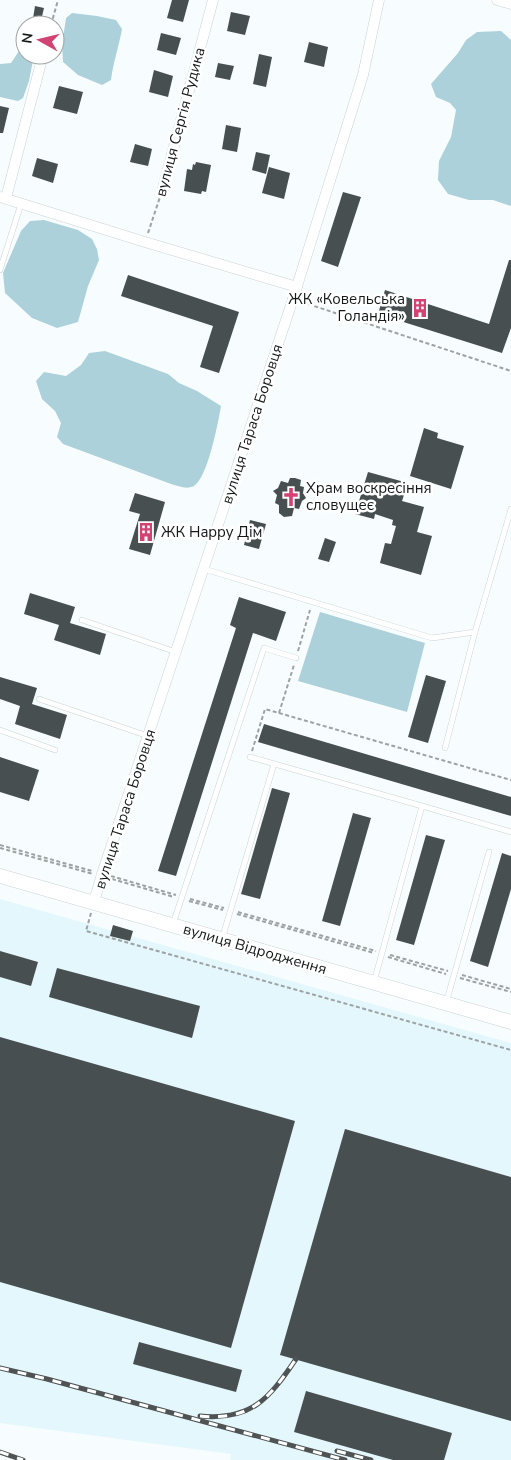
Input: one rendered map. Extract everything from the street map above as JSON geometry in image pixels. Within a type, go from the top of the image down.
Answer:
[{"type":"street","name":"вулиця Сергія Рудика","points":[[163,188],[213,0]]},
{"type":"street","name":"вулиця Тараса Боровця","points":[[94,902],[297,287],[363,75],[379,0]]},
{"type":"street","points":[[497,0],[511,4]]},
{"type":"street","points":[[40,65],[3,198],[297,287]]},
{"type":"street","name":"вулиця Відродження","points":[[0,876],[511,1022]]},
{"type":"lane","points":[[0,270],[21,204]]},
{"type":"lane","points":[[445,748],[475,632],[511,508]]},
{"type":"lane","points":[[204,569],[432,638],[475,632]]},
{"type":"lane","points":[[82,620],[177,652]]},
{"type":"lane","points":[[172,926],[264,648],[296,658]]},
{"type":"lane","points":[[39,699],[148,736]]},
{"type":"lane","points":[[0,730],[55,750]]},
{"type":"lane","points":[[250,757],[511,832]]},
{"type":"lane","points":[[222,940],[274,764]]},
{"type":"lane","points":[[374,982],[422,806]]},
{"type":"lane","points":[[446,1003],[489,852]]},
{"type":"path","points":[[54,15],[58,0]]},
{"type":"path","name":"вулиця Сергія Рудика","points":[[145,242],[163,188]]},
{"type":"path","points":[[293,299],[511,371]]},
{"type":"path","points":[[250,757],[264,709],[511,780]]},
{"type":"path","points":[[0,847],[511,989]]},
{"type":"path","points":[[94,902],[86,931],[511,1050]]},
{"type":"path","points":[[454,974],[511,992]]},
{"type":"shaded area","points":[[72,13],[116,20],[122,29],[111,80],[102,85],[78,75],[65,64],[66,18]]},
{"type":"shaded area","points":[[501,31],[511,40],[511,206],[493,200],[469,200],[448,194],[438,180],[439,161],[451,137],[456,110],[450,103],[436,97],[431,84],[458,53],[466,40],[477,32]]},
{"type":"shaded area","points":[[15,57],[15,65],[32,65],[23,98],[18,101],[0,97],[0,64],[11,63]]},
{"type":"shaded area","points":[[44,220],[78,230],[92,239],[97,249],[99,260],[88,286],[78,322],[57,328],[32,318],[5,293],[3,273],[21,231],[30,221]]},
{"type":"shaded area","points":[[105,351],[168,374],[179,383],[197,391],[221,406],[208,461],[199,481],[194,486],[185,488],[171,484],[63,444],[57,437],[61,423],[55,411],[42,399],[36,381],[44,372],[66,376],[81,365],[89,353]]},
{"type":"shaded area","points":[[320,612],[425,643],[407,712],[298,681]]},
{"type":"shaded area","points":[[0,899],[511,1043],[511,1460],[230,1460],[231,1454],[0,1423]]},
{"type":"building","points":[[172,0],[189,0],[183,22],[167,18]]},
{"type":"building","points":[[35,6],[44,8],[42,15],[34,15]]},
{"type":"building","points":[[231,12],[250,16],[245,35],[227,31]]},
{"type":"building","points":[[161,33],[181,38],[176,55],[157,50]]},
{"type":"building","points":[[309,42],[328,47],[324,67],[304,62]]},
{"type":"building","points":[[259,54],[272,57],[266,87],[253,84]]},
{"type":"building","points":[[218,63],[234,66],[230,80],[215,77]]},
{"type":"building","points":[[154,70],[173,76],[168,97],[149,92]]},
{"type":"building","points":[[59,86],[83,92],[77,114],[53,108]]},
{"type":"building","points":[[0,106],[9,108],[3,133],[0,133]]},
{"type":"building","points":[[226,125],[241,128],[237,152],[222,149]]},
{"type":"building","points":[[135,144],[152,149],[148,166],[130,162]]},
{"type":"building","points":[[256,152],[270,155],[266,174],[252,170]]},
{"type":"building","points":[[37,158],[58,164],[53,183],[32,176]]},
{"type":"building","points":[[196,162],[211,165],[206,192],[202,191],[201,194],[184,191],[187,169],[192,170],[193,164],[195,165]]},
{"type":"building","points":[[269,167],[290,173],[284,199],[262,193]]},
{"type":"building","points":[[343,192],[361,197],[338,267],[321,261]]},
{"type":"building","name":"ЖК «Ковельська Голандія»","points":[[509,260],[511,260],[511,328],[502,353],[378,314],[385,290],[489,324]]},
{"type":"building","points":[[128,275],[239,312],[219,373],[200,367],[213,326],[121,296]]},
{"type":"building","points":[[424,428],[438,433],[437,438],[464,446],[451,489],[410,476]]},
{"type":"building","points":[[368,472],[408,483],[402,501],[424,507],[417,532],[432,536],[421,575],[380,563],[385,543],[391,544],[396,526],[392,525],[393,520],[375,514],[374,519],[355,514]]},
{"type":"building","name":"Храм воскресіння словущеє","points":[[290,478],[301,480],[300,486],[304,487],[303,493],[306,498],[302,501],[299,509],[294,508],[292,516],[284,517],[279,513],[279,505],[275,503],[277,495],[273,491],[278,488],[281,481],[288,483]]},
{"type":"building","name":"ЖК Happy Дім","points":[[135,493],[165,502],[150,555],[129,549],[140,514],[129,511]]},
{"type":"building","points":[[250,520],[266,524],[259,549],[244,545]]},
{"type":"building","points":[[325,538],[336,542],[329,562],[318,559]]},
{"type":"building","points":[[30,593],[75,607],[70,623],[106,634],[100,655],[54,640],[59,625],[24,614]]},
{"type":"building","points":[[239,597],[286,612],[276,641],[253,633],[176,876],[158,871],[236,628],[230,625]]},
{"type":"building","points":[[426,675],[446,681],[428,743],[408,737]]},
{"type":"building","points":[[0,677],[37,688],[32,704],[67,715],[60,739],[15,724],[20,706],[0,699]]},
{"type":"building","points":[[264,724],[511,797],[511,816],[258,742]]},
{"type":"building","points":[[0,757],[39,770],[29,801],[0,792]]},
{"type":"building","points":[[272,788],[290,793],[260,899],[241,894]]},
{"type":"building","points":[[353,813],[371,818],[340,926],[322,921]]},
{"type":"building","points":[[426,835],[445,840],[414,945],[396,940]]},
{"type":"building","points":[[502,853],[511,856],[511,889],[488,967],[470,961]]},
{"type":"building","points":[[113,925],[133,931],[130,941],[110,936]]},
{"type":"building","points":[[0,951],[38,962],[31,986],[0,977]]},
{"type":"building","points":[[57,968],[200,1006],[192,1038],[49,997]]},
{"type":"building","points":[[0,1037],[295,1121],[231,1348],[0,1282]]},
{"type":"building","points":[[345,1129],[511,1177],[511,1421],[280,1355]]},
{"type":"building","points":[[139,1342],[242,1370],[236,1392],[133,1364]]},
{"type":"building","points":[[306,1391],[452,1433],[444,1460],[393,1460],[294,1432]]},
{"type":"railway","points":[[200,1416],[218,1417],[246,1411],[267,1396],[296,1359]]},
{"type":"railway","points":[[0,1368],[345,1460]]},
{"type":"railway","points":[[337,1451],[371,1460]]},
{"type":"railway","points":[[0,1452],[23,1460]]},
{"type":"place","name":"ЖК «Ковельська Голандія»","points":[[420,308]]},
{"type":"place","name":"Храм воскресіння словущеє","points":[[291,497]]},
{"type":"place","name":"ЖК Happy Дім","points":[[146,532]]}]
